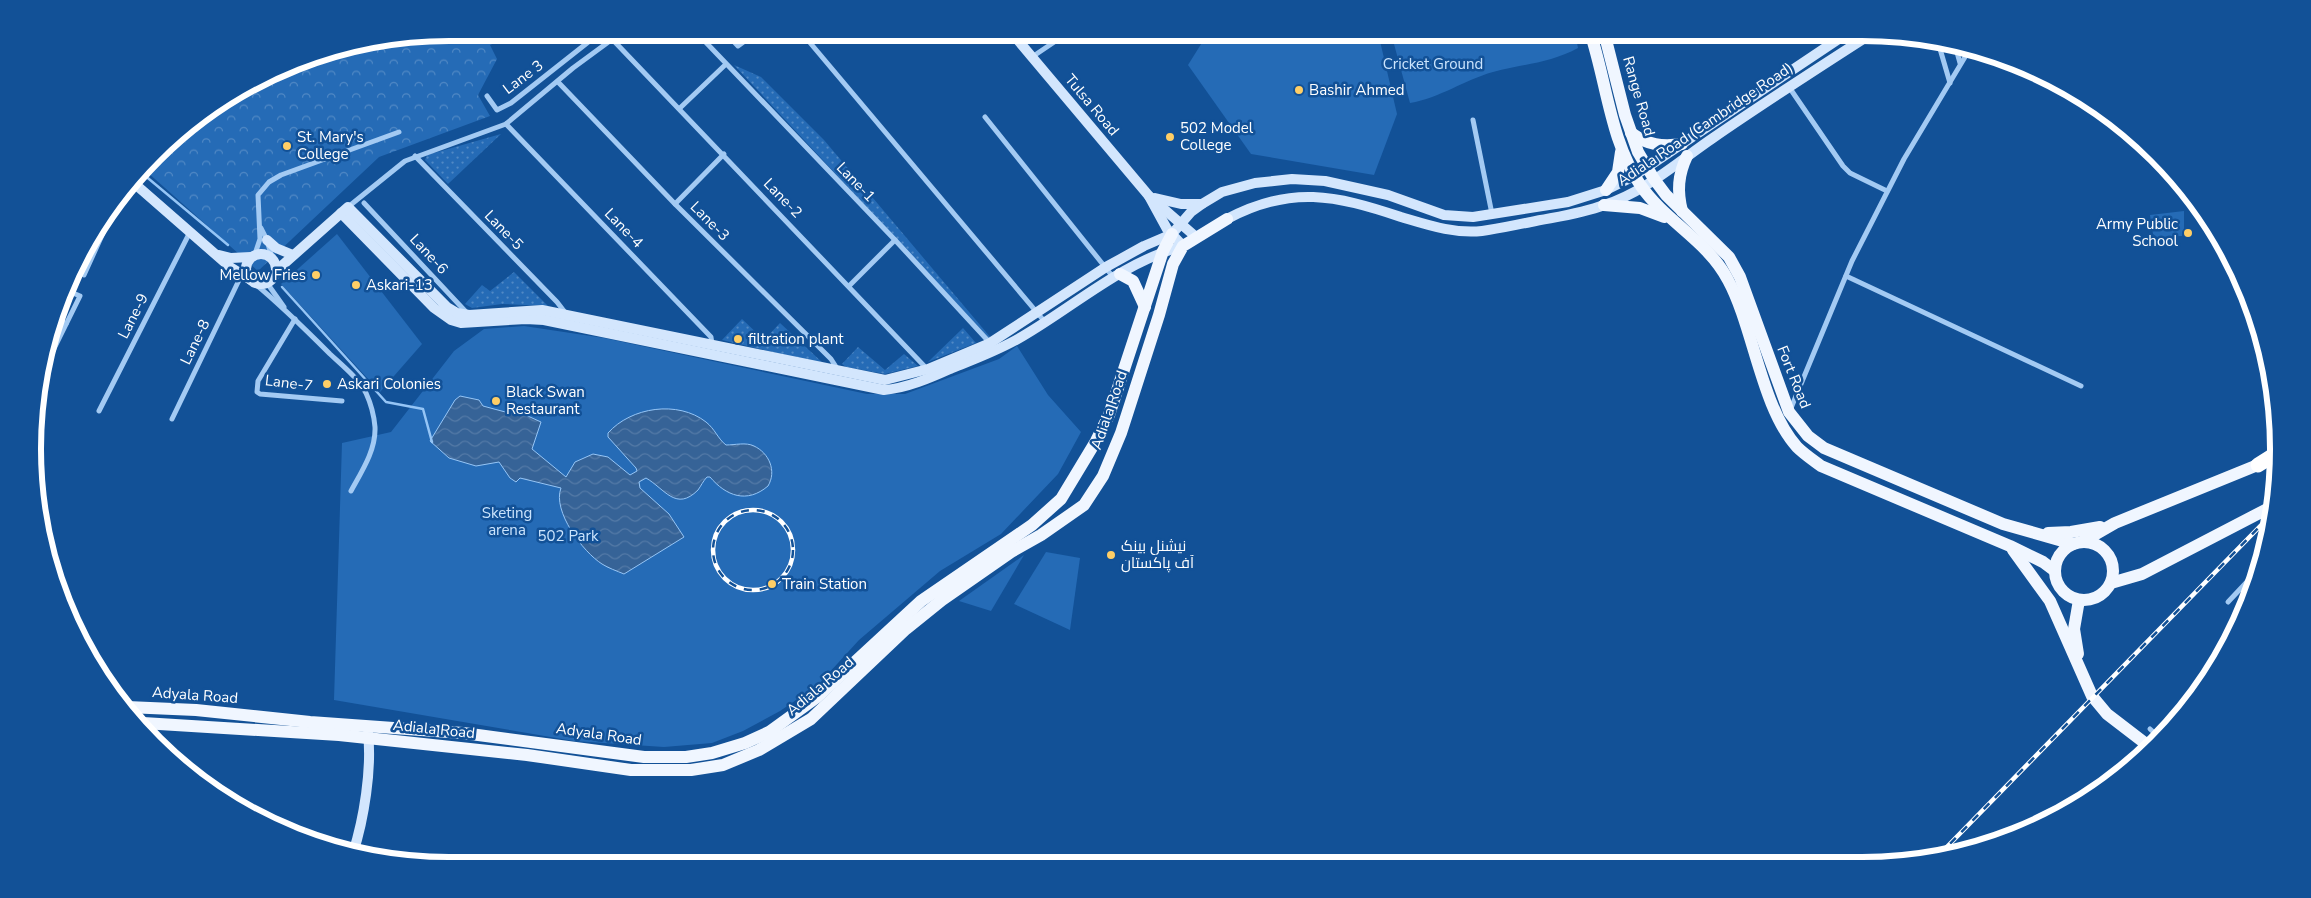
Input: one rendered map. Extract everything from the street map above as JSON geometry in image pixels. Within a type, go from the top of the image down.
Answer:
[{"type":"highway","points":[[2258,465],[2270,458]]},
{"type":"main road","points":[[1592,41],[1621,151],[1620,167],[1613,182],[1606,190]]},
{"type":"main road","name":"Range Road","points":[[1606,41],[1630,133],[1646,167]]},
{"type":"main road","points":[[1630,133],[1642,141],[1654,145],[1685,150],[1678,183],[1682,212]]},
{"type":"main road","name":"Fort Road","points":[[1619,141],[1634,176],[1642,188],[1672,221],[1706,249],[1729,281],[1782,426],[1798,448],[1821,466],[2010,546],[2044,562],[2055,571]]},
{"type":"main road","name":"Fort Road","points":[[1646,167],[1682,212],[1729,257],[1740,277],[1789,412],[1808,436],[1824,448],[2027,532],[2077,543]]},
{"type":"main road","points":[[1604,206],[1640,208],[1672,221]]},
{"type":"main road","name":"Adiala Road","points":[[147,723],[369,738],[527,755],[631,770],[683,770],[723,765],[760,750],[811,719],[906,629],[942,600],[1011,552],[1041,536],[1084,505],[1103,476],[1121,433],[1159,315],[1173,264],[1183,246],[1196,236],[1227,220]]},
{"type":"main road","name":"Adiala Road","points":[[998,548],[1032,525],[1061,499],[1096,441],[1109,415],[1163,252],[1172,234]]},
{"type":"main road","points":[[1117,275],[1133,281],[1145,307]]},
{"type":"main road","points":[[2077,543],[2092,543],[2101,547],[2108,554],[2112,563],[2113,573],[2110,583],[2101,595],[2086,600],[2079,600],[2064,592],[2056,579],[2055,571],[2060,555],[2077,543],[2115,523],[2270,460]]},
{"type":"main road","points":[[2110,583],[2142,574],[2265,510]]},
{"type":"main road","points":[[2027,532],[2071,532],[2115,523]]},
{"type":"main road","points":[[2010,546],[2034,576],[2050,601],[2092,696],[2106,714],[2144,743]]},
{"type":"main road","name":"Adyala Road","points":[[133,706],[531,740],[644,757],[686,757],[712,753],[745,743],[790,719],[816,698],[921,601],[998,548]]},
{"type":"main road","points":[[2079,600],[2074,629],[2081,674]]},
{"type":"street","name":"Lane 3","points":[[487,96],[497,110],[511,103],[590,41]]},
{"type":"street","points":[[248,280],[267,283],[274,278],[277,270],[293,255],[391,171],[415,156],[506,124],[612,41]]},
{"type":"street","name":"Lane-2","points":[[614,41],[724,154],[930,373]]},
{"type":"street","name":"Lane-1","points":[[704,41],[895,240],[992,347]]},
{"type":"street","points":[[733,41],[738,46],[745,41]]},
{"type":"street","points":[[809,41],[1045,322]]},
{"type":"street","name":"Tulsa Road","points":[[1018,41],[1149,196],[1172,234],[1183,246]]},
{"type":"street","points":[[1032,58],[1056,41]]},
{"type":"street","name":"Adiala Road (Cambridge Road)","points":[[1227,220],[1260,204],[1284,197],[1312,196],[1333,198],[1370,207],[1438,228],[1468,232],[1567,215],[1604,206],[1642,188],[1685,150],[1836,41]]},
{"type":"street","name":"Adiala Road (Cambridge Road)","points":[[1172,234],[1202,204],[1222,192],[1255,183],[1292,179],[1325,181],[1388,195],[1444,215],[1473,217],[1568,202],[1606,190],[1634,176],[1646,167],[1685,150],[1860,41]]},
{"type":"street","points":[[1940,49],[1950,84]]},
{"type":"street","points":[[1957,52],[1960,63]]},
{"type":"street","points":[[1782,426],[1804,379],[1846,276],[1887,192],[1966,55]]},
{"type":"street","points":[[680,108],[725,65]]},
{"type":"street","name":"Lane-3","points":[[558,82],[675,204],[831,359],[838,376]]},
{"type":"street","points":[[1788,87],[1843,166],[1850,173],[1887,192]]},
{"type":"street","points":[[985,117],[1106,267],[1117,275]]},
{"type":"street","points":[[1473,120],[1492,214]]},
{"type":"street","name":"Lane-4","points":[[506,124],[710,337],[712,350]]},
{"type":"street","points":[[248,280],[246,268],[260,239],[257,208],[258,195],[269,182],[281,174],[400,132]]},
{"type":"street","points":[[675,204],[724,154]]},
{"type":"street","name":"Lane-5","points":[[415,156],[557,302],[567,314],[571,324]]},
{"type":"street","points":[[137,186],[285,309],[354,376],[366,392],[373,409],[375,428],[373,446],[367,463],[351,491]]},
{"type":"street","points":[[1149,196],[1181,204],[1202,204]]},
{"type":"street","name":"Tulsa Road","points":[[1149,196],[1196,236]]},
{"type":"street","name":"Lane-6","points":[[364,203],[476,323]]},
{"type":"street","points":[[345,210],[447,307],[456,313],[469,315],[542,310],[567,314],[712,350]]},
{"type":"street","points":[[345,210],[444,316],[461,323],[526,318],[571,324],[838,376],[885,380],[930,373],[992,347],[1045,322],[1117,275],[1163,252],[1183,246]]},
{"type":"street","points":[[260,227],[267,240],[277,270]]},
{"type":"street","name":"Lane-9","points":[[99,411],[191,232]]},
{"type":"street","points":[[992,347],[1106,267],[1144,246],[1172,234]]},
{"type":"street","points":[[84,275],[101,236]]},
{"type":"street","points":[[267,240],[276,248],[293,255]]},
{"type":"street","points":[[849,286],[895,240]]},
{"type":"street","points":[[218,255],[231,258],[264,254],[272,258]]},
{"type":"street","points":[[1846,276],[2081,386]]},
{"type":"street","name":"Lane-8","points":[[172,419],[248,280]]},
{"type":"street","points":[[267,283],[285,309]]},
{"type":"street","points":[[54,350],[80,296],[72,293]]},
{"type":"street","name":"Lane-7","points":[[295,319],[258,381],[257,392],[260,394],[342,401]]},
{"type":"street","points":[[62,322],[66,324]]},
{"type":"street","points":[[2228,602],[2248,581]]},
{"type":"street","points":[[355,846],[359,833],[367,779],[368,725]]},
{"type":"street","points":[[2150,729],[2154,733]]},
{"type":"green space","name":"St. Mary's College","points":[[499,41],[490,45],[497,59],[478,95],[490,116],[379,157],[258,271],[149,173],[180,142],[222,110],[269,83],[293,72],[343,55],[369,49],[422,42]]},
{"type":"green space","name":"Bashir Ahmed","points":[[1203,41],[1380,41],[1397,114],[1374,175],[1251,154],[1188,65]]},
{"type":"green space","name":"Cricket Ground","points":[[1393,41],[1577,41],[1578,48],[1568,53],[1547,60],[1482,75],[1432,97],[1410,103]]},
{"type":"green space","points":[[734,65],[761,77],[824,140],[991,338],[989,338]]},
{"type":"green space","points":[[501,134],[448,184],[425,160],[427,155]]},
{"type":"green space","points":[[2184,211],[2184,230],[2182,236],[2157,237],[2153,234],[2150,215]]},
{"type":"green space","points":[[337,234],[422,344],[380,392],[281,284]]},
{"type":"green space","points":[[514,272],[548,306],[502,304],[472,308],[465,304],[482,285],[490,291]]},
{"type":"green space","points":[[742,319],[764,340],[780,323],[824,364],[722,340]]},
{"type":"green space","name":"502 Park","points":[[524,326],[604,338],[867,394],[905,394],[999,359],[1017,346],[1048,395],[1081,432],[1058,474],[1001,534],[940,571],[859,640],[817,686],[780,711],[743,731],[712,743],[664,747],[574,741],[334,700],[342,443],[391,432],[454,351],[484,329]]},
{"type":"green space","points":[[963,328],[976,343],[928,362]]},
{"type":"green space","points":[[858,347],[885,370],[904,354],[918,366],[885,374],[846,367],[842,364]]},
{"type":"green space","points":[[1046,552],[1080,558],[1070,630],[1014,604]]},
{"type":"green space","points":[[1024,555],[991,611],[959,601]]},
{"type":"water","points":[[460,396],[479,400],[483,406],[509,413],[519,412],[541,422],[532,449],[566,477],[575,462],[593,454],[608,457],[630,475],[637,471],[608,437],[608,433],[629,417],[655,409],[669,409],[695,415],[706,422],[726,445],[748,444],[759,449],[770,463],[771,480],[768,486],[760,492],[745,496],[730,493],[716,484],[710,477],[707,477],[698,490],[683,499],[671,496],[646,478],[639,482],[640,488],[669,514],[684,537],[624,574],[602,564],[578,541],[561,508],[559,497],[561,488],[520,478],[516,482],[510,478],[499,462],[476,466],[449,458],[430,441],[455,400]]},
{"type":"waterway","points":[[146,176],[228,245]]},
{"type":"waterway","points":[[282,287],[386,402],[423,409],[432,442]]},
{"type":"railway","points":[[753,510],[768,513],[781,522],[790,535],[793,550],[790,565],[781,578],[768,587],[753,590],[738,587],[725,578],[716,565],[713,550],[716,535],[725,522],[738,513],[753,510]]},
{"type":"railway","points":[[1946,848],[2263,523]]},
{"type":"place","name":"Bashir Ahmed","points":[[1299,90]]},
{"type":"place","name":"502 Model College","points":[[1170,137]]},
{"type":"place","name":"St. Mary's College","points":[[287,146]]},
{"type":"place","name":"Army Public School","points":[[2188,233]]},
{"type":"place","name":"Mellow Fries","points":[[316,275]]},
{"type":"place","name":"Askari-13","points":[[356,285]]},
{"type":"place","name":"filtration plant","points":[[738,339]]},
{"type":"place","name":"Askari Colonies","points":[[327,384]]},
{"type":"place","name":"Black Swan Restaurant","points":[[496,401]]},
{"type":"place","name":"نیشنل بینک آف پاکستان","points":[[1111,555]]},
{"type":"place","name":"Train Station","points":[[772,584]]},
{"type":"park label","name":"Sketing arena","points":[[507,522]]}]
